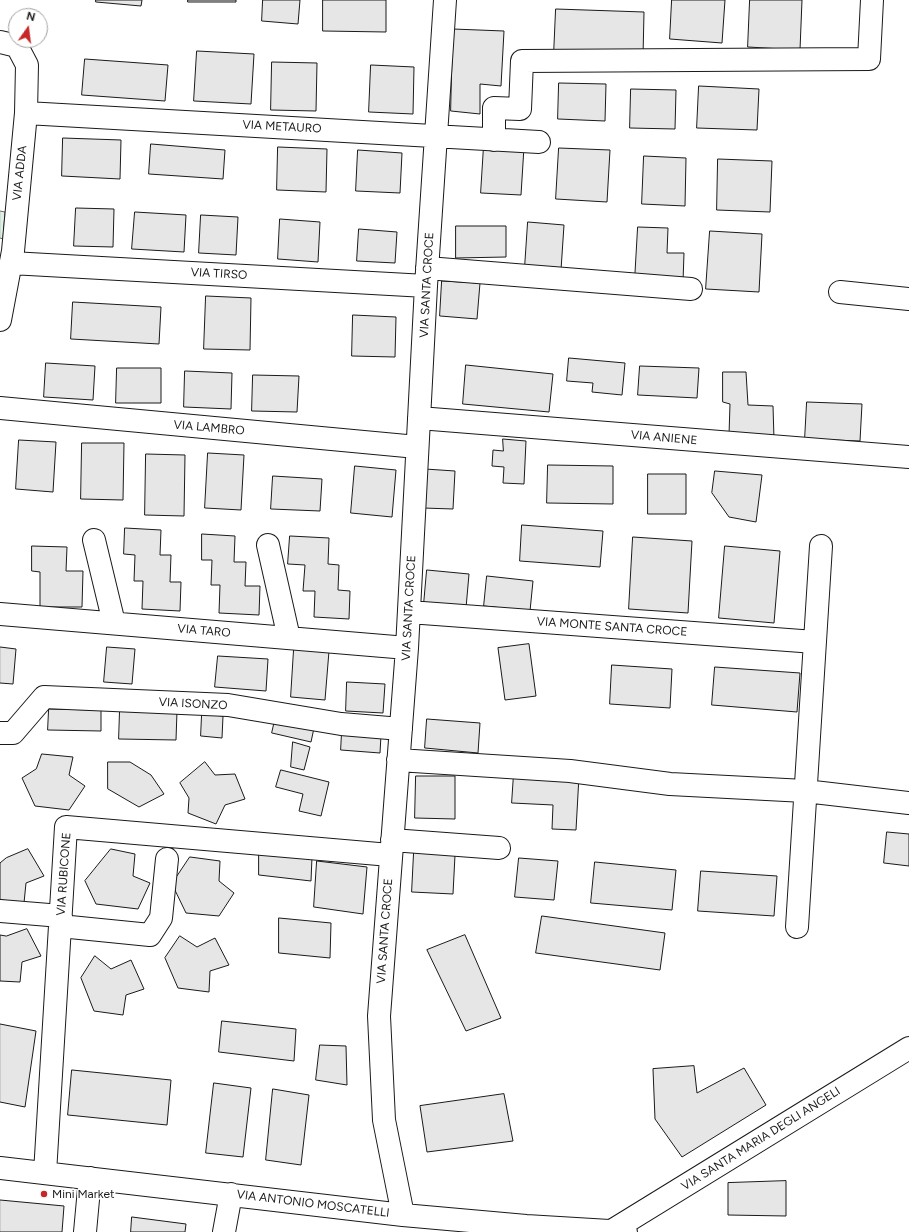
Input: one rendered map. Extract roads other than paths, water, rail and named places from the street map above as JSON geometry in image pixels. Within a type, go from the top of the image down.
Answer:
[{"type":"street","name":"VIA SANTA CROCE","points":[[403,1214],[384,1120],[379,1016],[407,648],[417,447],[445,0]]},
{"type":"street","points":[[494,140],[494,108],[520,109],[522,61],[869,59],[872,0]]},
{"type":"street","name":"VIA ADDA","points":[[0,42],[17,46],[27,65],[26,113],[8,203],[8,255],[0,320]]},
{"type":"street","name":"VIA METAURO","points":[[26,113],[539,142]]},
{"type":"street","name":"VIA TIRSO","points":[[8,255],[691,289]]},
{"type":"street","points":[[840,292],[909,299]]},
{"type":"street","name":"VIA LAMBRO","points":[[0,408],[417,447]]},
{"type":"street","name":"VIA ANIENE","points":[[419,418],[909,457]]},
{"type":"street","points":[[94,540],[114,623]]},
{"type":"street","points":[[268,545],[289,638]]},
{"type":"street","points":[[797,927],[821,546]]},
{"type":"street","name":"VIA MONTE SANTA CROCE","points":[[409,612],[815,642]]},
{"type":"street","name":"VIA TARO","points":[[0,614],[407,648]]},
{"type":"street","name":"VIA ISONZO","points":[[0,732],[13,733],[44,697],[228,705],[341,724],[401,729]]},
{"type":"street","points":[[398,760],[570,771],[670,784],[805,791],[909,803]]},
{"type":"street","name":"VIA RUBICONE","points":[[46,1173],[66,826],[391,848]]},
{"type":"street","points":[[391,848],[499,848]]},
{"type":"street","points":[[0,911],[150,935],[161,918],[167,859]]},
{"type":"street","name":"VIA SANTA MARIA DEGLI ANGELI","points":[[618,1231],[909,1048]]},
{"type":"street","name":"VIA ANTONIO MOSCATELLI","points":[[0,1168],[403,1214],[567,1230],[618,1231]]},
{"type":"street","points":[[85,1232],[90,1178]]},
{"type":"street","points":[[224,1232],[231,1194]]},
{"type":"place","name":"Mini Market","points":[[44,1194]]}]
